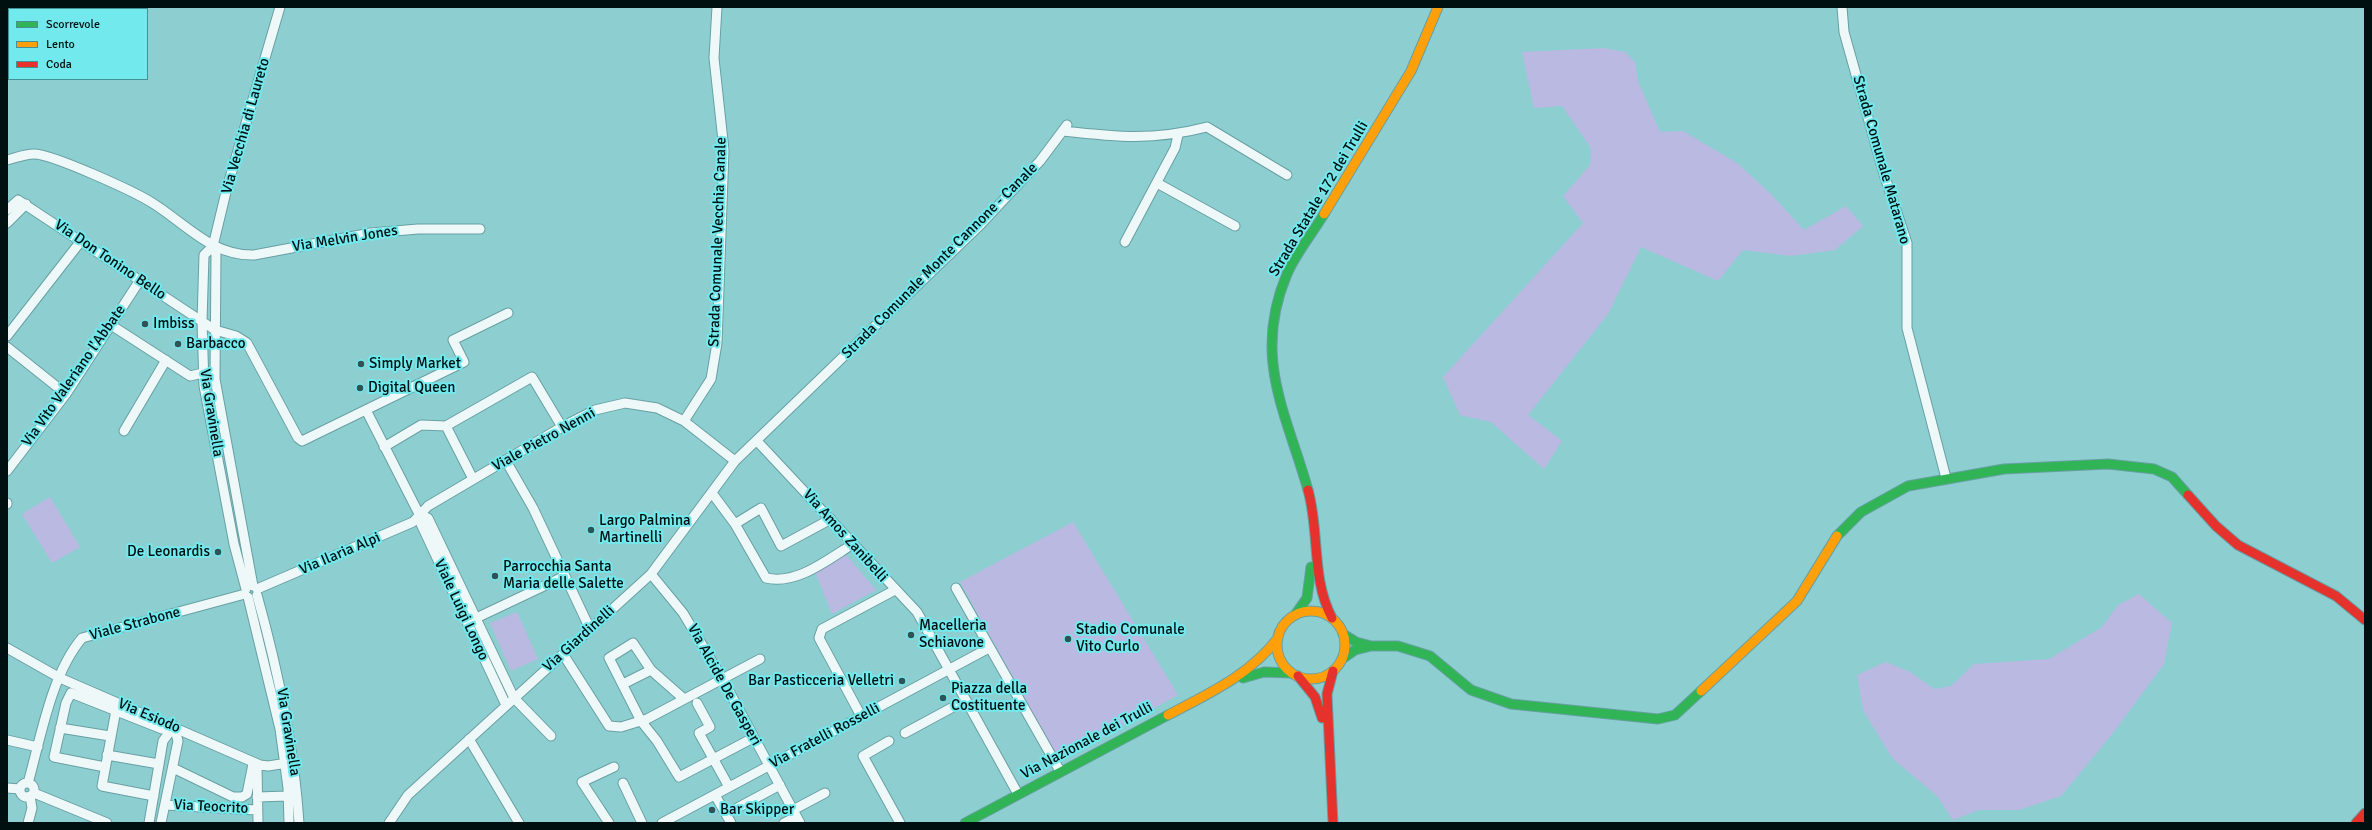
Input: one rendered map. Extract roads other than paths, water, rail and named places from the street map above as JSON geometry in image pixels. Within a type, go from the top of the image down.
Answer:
[{"type":"street","name":"Via Vecchia di Laureto","points":[[213,246],[227,188],[280,7]]},
{"type":"street","name":"Strada Comunale Vecchia Canale","points":[[684,421],[711,378],[717,343],[724,150],[714,58],[717,7]]},
{"type":"street","name":"Strada Statale 172 dei Trulli","points":[[1343,634],[1332,618],[1321,597],[1310,498],[1277,388],[1271,354],[1272,326],[1278,297],[1288,273],[1411,71],[1438,7]]},
{"type":"street","name":"Strada Comunale Matarano","points":[[1842,7],[1844,32],[1883,171],[1907,243],[1907,328],[1946,478]]},
{"type":"street","points":[[1125,242],[1175,148],[1178,135],[1207,127],[1287,175]]},
{"type":"street","name":"Strada Comunale Monte Cannone - Canale","points":[[807,392],[981,224],[1040,161],[1065,128],[1126,138],[1178,135]]},
{"type":"street","name":"Via Melvin Jones","points":[[7,160],[34,154],[48,157],[129,190],[154,204],[191,233],[213,246],[238,255],[254,255],[371,233],[418,229],[480,229]]},
{"type":"street","points":[[1157,183],[1236,226]]},
{"type":"street","points":[[7,210],[18,200],[26,204],[7,223]]},
{"type":"street","name":"Via Don Tonino Bello","points":[[26,204],[215,330],[236,336],[247,343],[298,438],[302,441],[366,410]]},
{"type":"street","points":[[7,336],[81,241]]},
{"type":"street","name":"Via Gravinella","points":[[251,592],[234,544],[203,373],[202,321],[204,255],[213,246],[216,255],[215,379],[251,592],[270,687],[289,763],[299,823]]},
{"type":"street","name":"Via Vito Valeriano l'Abbate","points":[[7,471],[66,394],[140,280]]},
{"type":"street","points":[[366,410],[464,362],[453,340],[508,313]]},
{"type":"street","points":[[111,326],[190,376],[203,373]]},
{"type":"street","points":[[7,347],[66,394]]},
{"type":"street","points":[[124,431],[166,360]]},
{"type":"street","points":[[384,447],[421,425],[446,426],[532,377],[562,427]]},
{"type":"street","name":"Via Giardinelli","points":[[394,821],[408,794],[651,574],[735,461],[807,392]]},
{"type":"street","name":"Viale Pietro Nenni","points":[[419,514],[428,506],[562,427],[595,410],[625,403],[657,408],[684,421],[735,461]]},
{"type":"street","name":"Viale Luigi Longo","points":[[366,410],[419,514],[421,524],[506,705]]},
{"type":"street","points":[[446,426],[474,479]]},
{"type":"street","name":"Via Amos Zanibelli","points":[[757,441],[917,612],[950,669]]},
{"type":"street","points":[[506,461],[533,508],[590,629]]},
{"type":"street","points":[[1333,823],[1327,741],[1327,694],[1334,671],[1342,659],[1355,650],[1371,646],[1398,646],[1430,656],[1471,690],[1511,704],[1658,719],[1675,715],[1797,601],[1832,540],[1861,512],[1908,486],[1946,478],[2004,469],[2108,464],[2154,469],[2172,477],[2216,526],[2238,545],[2336,596],[2365,620]]},
{"type":"street","points":[[712,493],[735,524],[766,578],[778,581],[790,579],[808,571],[853,544]]},
{"type":"street","points":[[735,524],[761,508],[781,546],[831,519]]},
{"type":"street","name":"Viale Luigi Longo","points":[[419,514],[428,518],[514,698],[551,736]]},
{"type":"street","name":"Via Ilaria Alpi","points":[[251,592],[413,522],[419,514]]},
{"type":"street","name":"Strada Statale 172 dei Trulli","points":[[1278,638],[1284,625],[1296,615],[1309,590],[1314,532]]},
{"type":"street","name":"Via Alcide De Gasperi","points":[[651,574],[683,612],[722,678],[753,738],[780,784],[796,817]]},
{"type":"street","points":[[467,623],[565,576]]},
{"type":"street","points":[[956,588],[1060,771]]},
{"type":"street","points":[[861,716],[819,638],[822,629],[895,590]]},
{"type":"street","name":"Viale Strabone","points":[[28,782],[60,678],[69,654],[82,638],[251,592]]},
{"type":"street","points":[[1296,615],[1310,611],[1332,618]]},
{"type":"street","points":[[1343,634],[1356,642],[1371,646]]},
{"type":"street","points":[[1342,659],[1345,644],[1343,634]]},
{"type":"street","points":[[1278,638],[1278,654],[1294,675],[1315,697],[1327,741]]},
{"type":"street","name":"Via Nazionale dei Trulli","points":[[966,823],[1060,771],[1223,686],[1259,661],[1268,652],[1278,638]]},
{"type":"street","points":[[684,699],[651,670],[633,643],[609,658],[624,684],[641,721],[657,741],[679,777],[753,738]]},
{"type":"street","name":"Via Fratelli Rosselli","points":[[662,823],[989,648]]},
{"type":"street","name":"Via Esiodo","points":[[8,650],[60,678],[174,726],[255,763],[268,766],[289,763]]},
{"type":"street","points":[[562,654],[580,677],[609,726],[621,727],[641,721],[760,659]]},
{"type":"street","points":[[950,669],[1018,794]]},
{"type":"street","points":[[624,684],[651,670]]},
{"type":"street","points":[[1294,675],[1312,679],[1334,671]]},
{"type":"street","name":"Via Nazionale dei Trulli","points":[[1223,686],[1264,672],[1294,675]]},
{"type":"street","name":"Via Esiodo","points":[[60,728],[66,703],[71,693],[162,729]]},
{"type":"street","points":[[905,733],[966,700]]},
{"type":"street","points":[[697,703],[710,727],[699,733],[729,787]]},
{"type":"street","name":"Via Teocrito","points":[[116,710],[102,786],[154,796]]},
{"type":"street","points":[[149,823],[163,741],[174,726]]},
{"type":"street","points":[[161,823],[178,741],[174,726]]},
{"type":"street","points":[[105,767],[54,757],[60,728],[110,736]]},
{"type":"street","points":[[469,739],[519,823]]},
{"type":"street","points":[[7,740],[38,747]]},
{"type":"street","points":[[889,741],[863,756],[900,823]]},
{"type":"street","points":[[107,754],[159,764]]},
{"type":"street","points":[[173,768],[233,797],[242,797],[247,794],[255,763]]},
{"type":"street","points":[[255,763],[258,823]]},
{"type":"street","name":"Via Gravinella","points":[[289,763],[289,823]]},
{"type":"street","points":[[609,823],[582,782],[614,767]]},
{"type":"street","points":[[20,789],[21,786],[28,782],[32,784],[32,808],[28,823]]},
{"type":"street","points":[[623,783],[642,823]]},
{"type":"street","points":[[726,814],[780,784]]},
{"type":"street","points":[[7,788],[20,789]]},
{"type":"street","points":[[20,789],[25,796],[32,795],[107,823]]},
{"type":"street","points":[[784,823],[796,817],[825,793]]},
{"type":"street","points":[[715,795],[731,823]]},
{"type":"street","points":[[257,797],[288,796]]},
{"type":"street","points":[[241,809],[242,797]]},
{"type":"street","name":"Via Teocrito","points":[[165,805],[257,810]]},
{"type":"street","points":[[2356,823],[2365,813]]},
{"type":"place","name":"Imbiss","points":[[145,324]]},
{"type":"place","name":"Barbacco","points":[[178,344]]},
{"type":"place","name":"Simply Market","points":[[361,364]]},
{"type":"place","name":"Digital Queen","points":[[360,388]]},
{"type":"place","name":"Largo Palmina Martinelli","points":[[591,530]]},
{"type":"place","name":"De Leonardis","points":[[218,552]]},
{"type":"place","name":"Parrocchia Santa Maria delle Salette","points":[[495,576]]},
{"type":"place","name":"Macelleria Schiavone","points":[[911,635]]},
{"type":"place","name":"Stadio Comunale Vito Curlo","points":[[1068,639]]},
{"type":"place","name":"Bar Pasticceria Velletri","points":[[902,681]]},
{"type":"place","name":"Piazza della Costituente","points":[[943,698]]},
{"type":"place","name":"Bar Skipper","points":[[712,810]]}]
